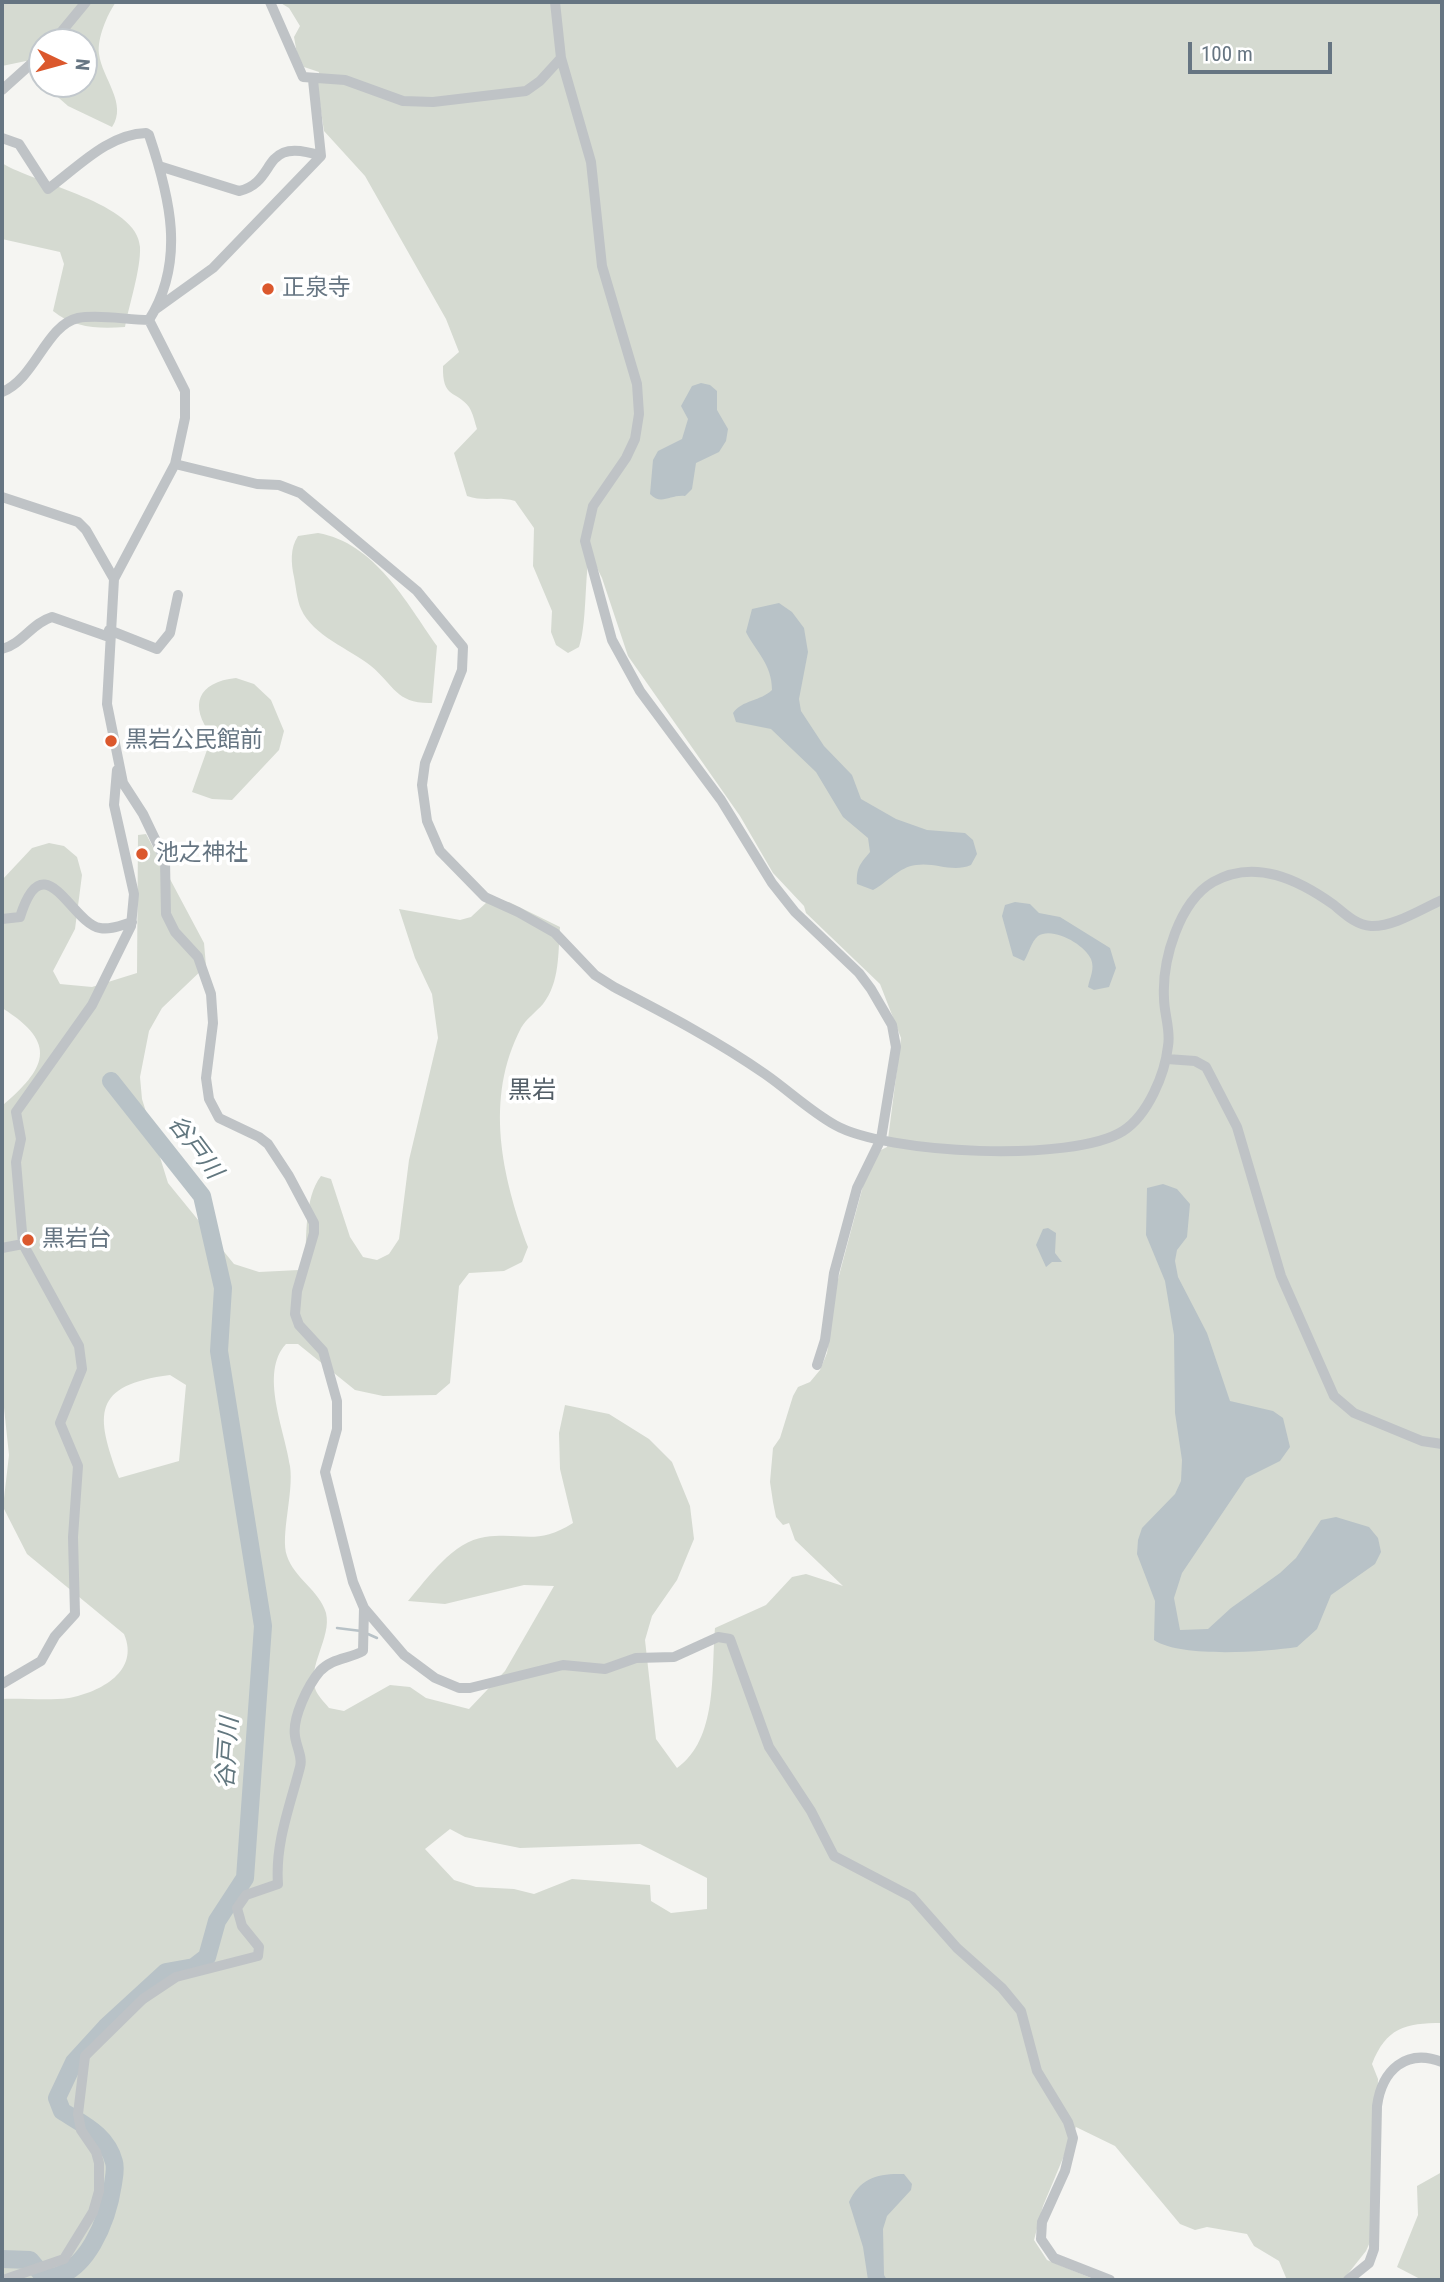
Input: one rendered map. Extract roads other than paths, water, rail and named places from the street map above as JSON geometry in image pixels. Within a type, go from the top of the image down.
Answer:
[{"type":"street","points":[[64,28],[86,2]]},
{"type":"street","points":[[270,2],[303,77],[313,80],[345,80],[403,101],[433,102],[526,91],[540,81],[561,58]]},
{"type":"street","points":[[555,2],[561,58],[591,162],[602,266],[637,384],[639,414],[635,439],[626,458],[593,506],[585,541],[608,628],[627,671],[721,800],[772,883],[809,927],[859,973],[883,1006],[892,1025],[897,1047],[881,1139],[857,1188],[834,1273],[825,1340],[817,1366]]},
{"type":"street","points":[[2,90],[28,67]]},
{"type":"street","points":[[156,309],[213,268],[321,156],[313,80]]},
{"type":"street","points":[[2,138],[19,144],[48,189],[96,152],[142,132],[149,135],[169,202],[173,239],[170,266],[156,309],[149,320]]},
{"type":"street","points":[[159,166],[239,191],[257,183],[265,169],[289,150],[298,148],[321,156]]},
{"type":"street","points":[[2,392],[22,378],[66,323],[87,318],[149,320]]},
{"type":"street","points":[[3,2280],[64,2259],[93,2212],[99,2191],[99,2163],[96,2152],[81,2130],[78,2114],[86,2056],[143,1999],[176,1977],[258,1956],[259,1947],[242,1926],[237,1908],[246,1895],[278,1884],[280,1840],[300,1766],[294,1733],[296,1724],[313,1681],[320,1671],[336,1660],[363,1651],[365,1645],[363,1612],[325,1472],[337,1429],[337,1401],[323,1351],[299,1325],[295,1314],[297,1291],[314,1233],[312,1214],[268,1144],[260,1137],[226,1123],[213,1109],[206,1078],[213,1023],[211,995],[198,957],[175,932],[166,914],[165,860],[143,814],[123,783],[117,764],[107,704],[114,579],[175,464],[185,418],[185,391],[149,320]]},
{"type":"street","points":[[175,464],[257,484],[279,485],[300,493],[417,591],[457,638],[463,647],[462,670],[425,763],[422,801],[440,851],[485,897],[519,912],[555,933],[604,981],[762,1072],[837,1127],[902,1144],[1019,1153],[1093,1143],[1112,1137],[1136,1119],[1150,1099],[1167,1059],[1170,1037],[1164,985],[1173,945],[1191,903],[1210,884],[1241,872],[1275,874],[1313,890],[1360,924],[1374,926],[1442,900]]},
{"type":"street","points":[[2,497],[78,522],[86,530],[114,579]]},
{"type":"street","points":[[2,649],[16,643],[41,622],[52,617],[157,649],[170,633],[178,595]]},
{"type":"street","points":[[2,1684],[41,1661],[55,1636],[75,1614],[73,1537],[78,1466],[60,1423],[83,1362],[79,1346],[23,1244],[16,1162],[21,1139],[16,1112],[92,1004],[132,922],[134,889],[114,804],[117,764]]},
{"type":"street","points":[[2,919],[20,917],[31,892],[47,886],[64,894],[89,923],[113,928],[132,922]]},
{"type":"street","points":[[1167,1059],[1195,1061],[1206,1068],[1237,1127],[1278,1268],[1334,1396],[1354,1413],[1422,1441],[1442,1444]]},
{"type":"street","points":[[2,1248],[23,1244]]},
{"type":"street","points":[[363,1612],[422,1670],[459,1688],[479,1686],[563,1665],[606,1669],[636,1658],[674,1657],[718,1637],[730,1639],[769,1747],[811,1811],[834,1856],[912,1897],[957,1948],[1008,1994],[1021,2011],[1037,2071],[1068,2122],[1073,2138],[1065,2171],[1042,2222],[1041,2239],[1054,2258],[1110,2280]]},
{"type":"street","points":[[1348,2280],[1368,2263],[1374,2249],[1377,2106],[1382,2084],[1391,2071],[1408,2058],[1427,2056],[1442,2062]]},
{"type":"waterway","name":"谷戸川","points":[[2,2259],[30,2260],[45,2278],[60,2275],[73,2268],[93,2243],[110,2198],[115,2173],[114,2162],[100,2138],[62,2111],[57,2098],[74,2062],[106,2027],[166,1972],[194,1967],[207,1957],[217,1921],[245,1878],[263,1626],[219,1351],[223,1288],[202,1196],[111,1081]]},
{"type":"waterway","points":[[337,1628],[361,1631]]},
{"type":"waterway","points":[[368,1634],[377,1638]]},
{"type":"place","name":"正泉寺","points":[[268,289]]},
{"type":"place","name":"黒岩公民館前","points":[[111,741]]},
{"type":"place","name":"池之神社","points":[[142,854]]},
{"type":"place","name":"黒岩台","points":[[28,1240]]},
{"type":"district","name":"黒岩","points":[[532,1092]]}]
